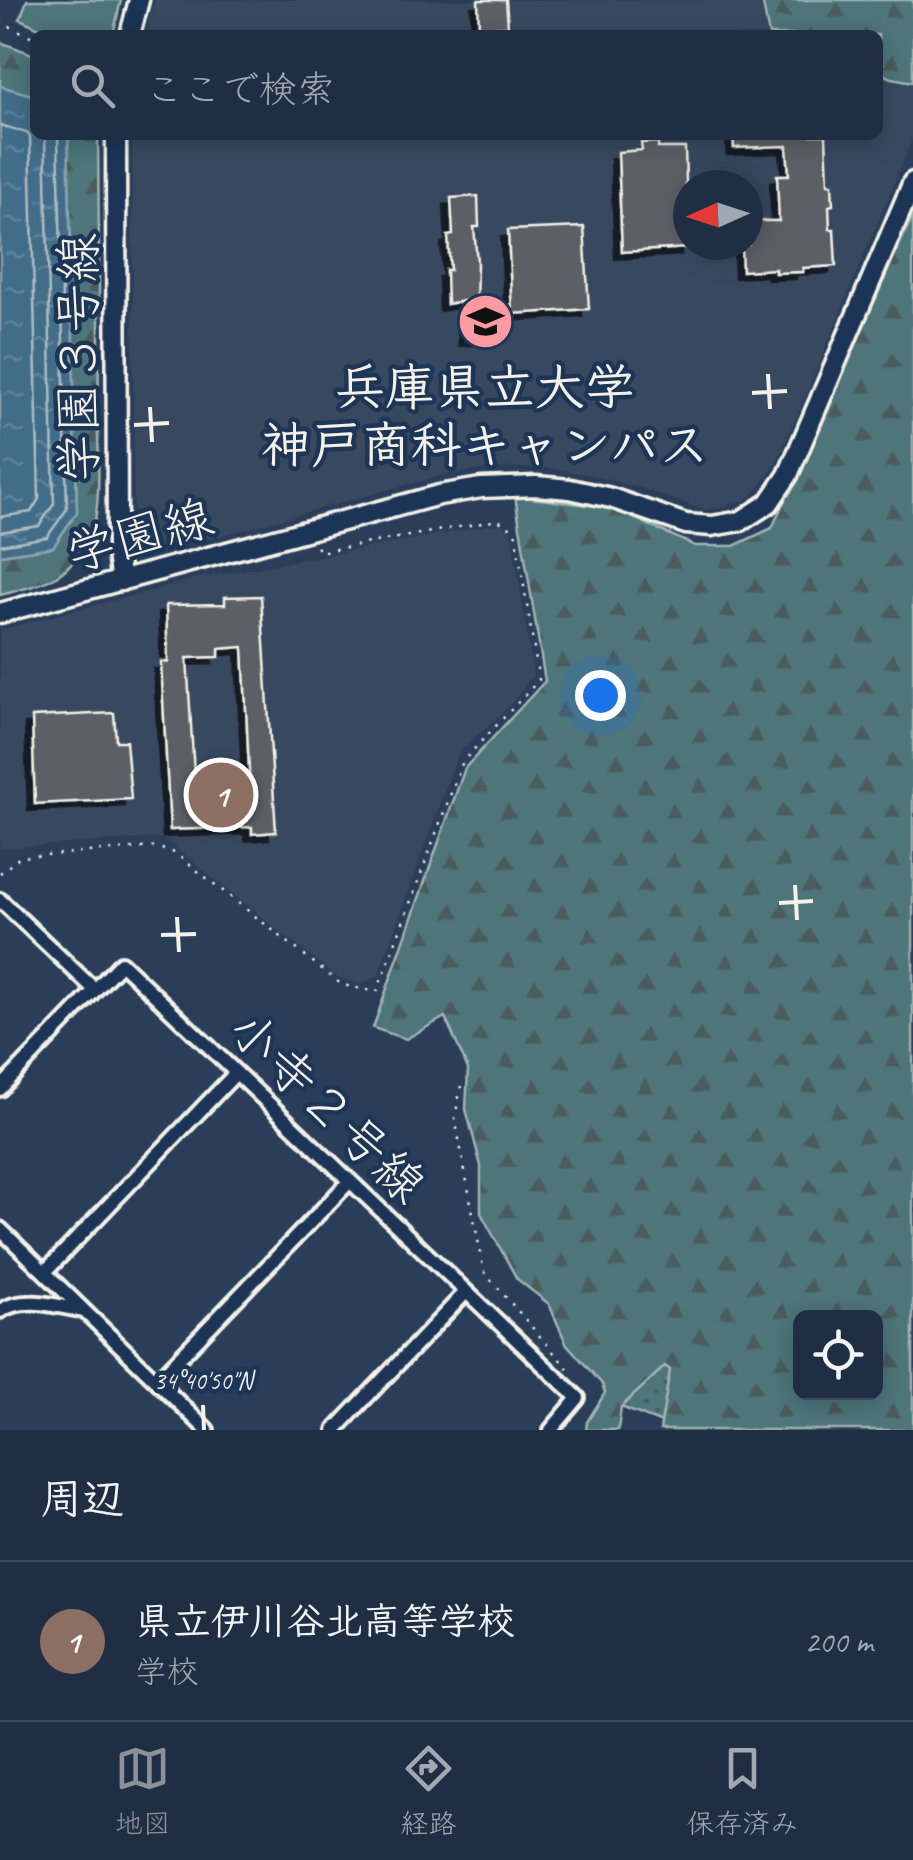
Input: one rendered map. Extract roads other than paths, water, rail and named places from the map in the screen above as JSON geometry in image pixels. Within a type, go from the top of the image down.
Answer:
[{"type":"street","points":[[131,30],[139,0]]},
{"type":"street","name":"学園３号線","points":[[116,140],[117,555],[121,581]]},
{"type":"street","name":"学園線","points":[[0,613],[439,494],[481,488],[570,489],[686,524],[712,526],[741,521],[769,503],[788,475],[913,182]]},
{"type":"street","points":[[0,900],[94,989]]},
{"type":"street","name":"小寺２号線","points":[[0,1089],[121,963],[578,1398],[552,1430]]},
{"type":"street","points":[[45,1272],[236,1073]]},
{"type":"street","points":[[157,1381],[350,1181]]},
{"type":"street","points":[[0,1229],[207,1430]]},
{"type":"street","points":[[334,1430],[465,1293]]},
{"type":"street","points":[[0,1311],[10,1304],[38,1303],[84,1310]]},
{"type":"water","points":[[0,86],[30,95],[30,140],[68,140],[77,512],[53,547],[0,555]]},
{"type":"place","name":"兵庫県立大学 神戸商科キャンパス","points":[[485,321]]},
{"type":"place","name":"県立伊川谷北高等学校","points":[[221,795]]}]
